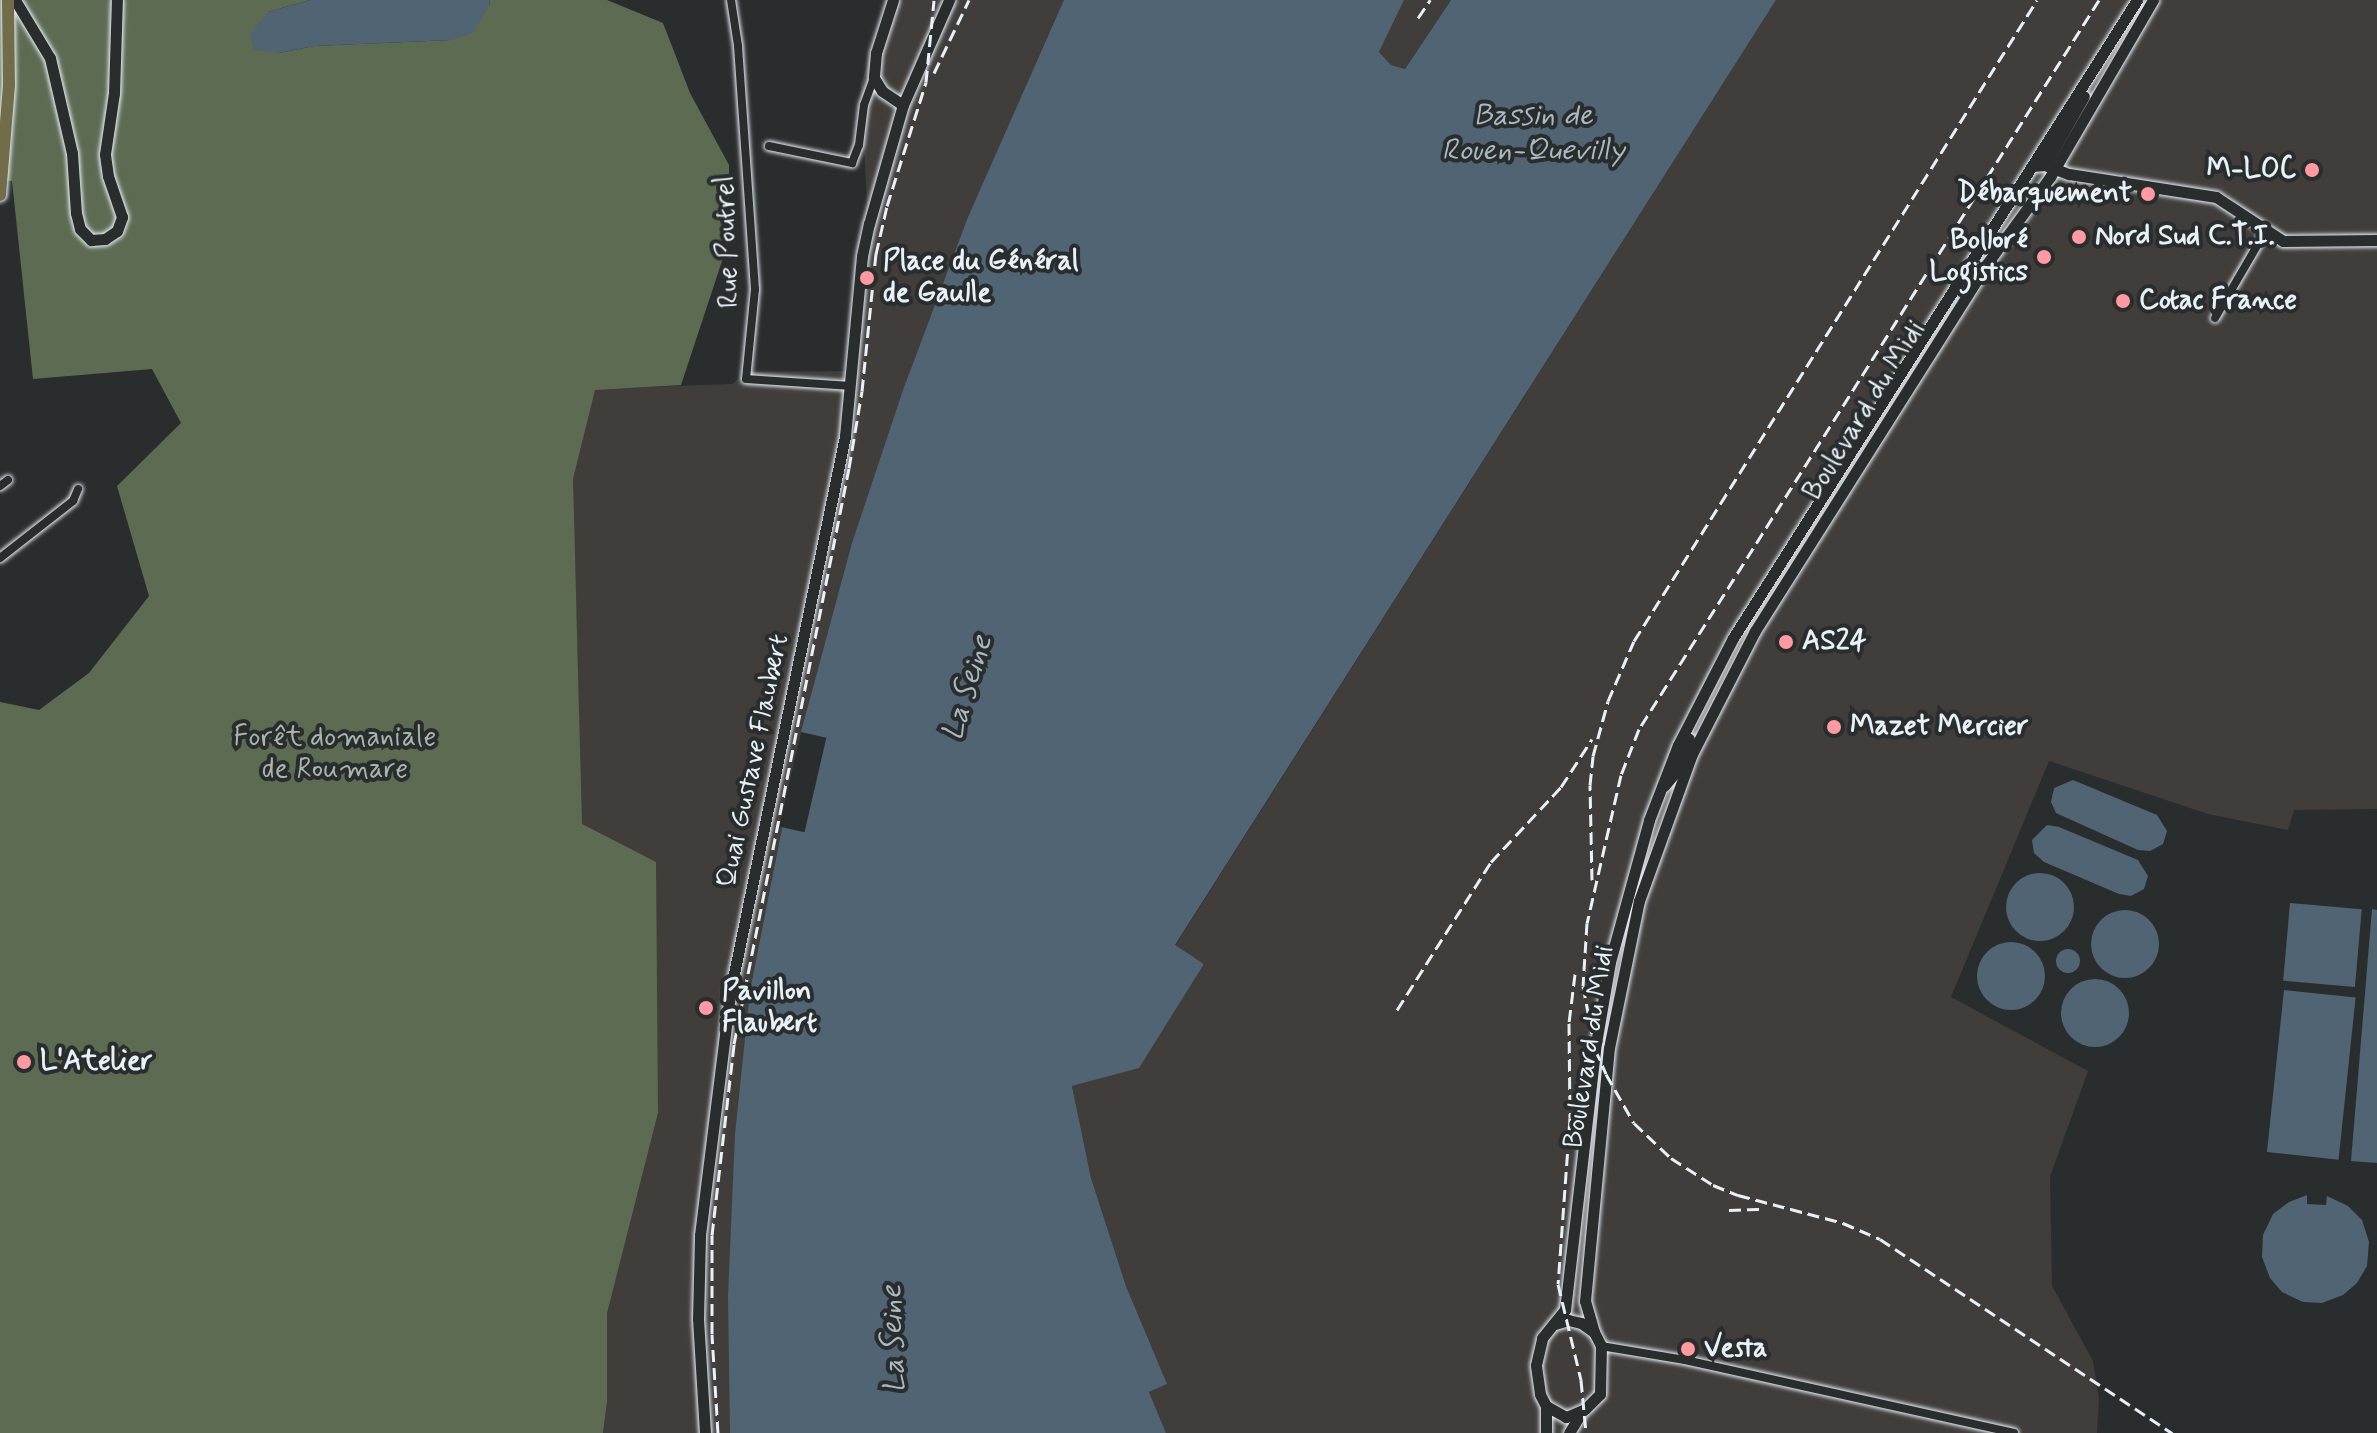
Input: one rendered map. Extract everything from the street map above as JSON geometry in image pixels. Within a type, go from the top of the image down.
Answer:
[{"type":"main road","points":[[0,195],[9,85],[8,0]]},
{"type":"main road","points":[[15,0],[50,58],[72,153],[76,213],[80,229],[91,240],[105,239],[117,231],[122,217],[108,176],[105,154],[114,93],[117,0]]},
{"type":"main road","points":[[893,0],[876,53],[874,78],[882,91],[903,105]]},
{"type":"main road","name":"Quai Gustave Flaubert","points":[[705,1433],[698,1319],[700,1235],[730,993],[815,590],[851,386],[862,256],[878,186],[903,105],[949,0]]},
{"type":"main road","name":"Boulevard du Midi","points":[[1658,793],[1679,775],[1755,631],[1986,265],[2044,167],[2104,52],[2137,0]]},
{"type":"main road","name":"Boulevard du Midi","points":[[1555,1324],[1565,1310],[1605,987],[1625,900],[1658,793],[1717,666],[2153,0]]},
{"type":"main road","points":[[2044,167],[2207,195],[2224,201],[2263,230],[2290,242],[2377,240]]},
{"type":"main road","name":"Boulevard du Midi","points":[[1594,1332],[1586,1289],[1609,1048],[1639,901],[1717,666]]},
{"type":"main road","points":[[1546,1433],[1546,1406],[1540,1394],[1536,1365],[1542,1338],[1555,1324],[1568,1320],[1581,1323],[1594,1332],[1601,1346],[1600,1394],[1582,1411],[1569,1433]]},
{"type":"main road","points":[[1546,1406],[1566,1417],[1582,1411]]},
{"type":"street","name":"Rue Poutrel","points":[[731,0],[740,59],[755,289],[746,379],[851,386]]},
{"type":"street","points":[[769,146],[852,163],[859,145],[864,105],[874,78]]},
{"type":"street","points":[[2215,318],[2263,230]]},
{"type":"street","points":[[0,558],[73,501],[78,489]]},
{"type":"street","points":[[1601,1346],[1685,1360],[2014,1433]]},
{"type":"shaded area","points":[[888,0],[1101,0],[733,1433],[603,1433],[607,1402],[606,1313],[658,1113],[574,801],[579,712],[575,576],[555,531],[585,385],[616,388],[732,384],[746,372],[845,371],[844,382],[853,382],[868,225],[861,84]]},
{"type":"shaded area","points":[[1404,0],[1451,0],[1405,69],[1391,65],[1379,52]]},
{"type":"shaded area","points":[[1776,0],[2377,0],[2377,809],[2294,810],[2288,830],[2208,814],[2049,761],[1951,997],[2088,1071],[2050,1177],[2052,1286],[2093,1361],[2099,1400],[2097,1433],[1166,1433],[1149,1392],[1167,1384],[1126,1286],[1091,1178],[1072,1086],[1139,1067],[1204,964],[1175,946]]},
{"type":"green space","name":"Forêt domaniale de Roumare","points":[[0,0],[310,0],[268,12],[279,53],[314,46],[451,40],[490,4],[489,0],[607,0],[663,23],[690,93],[729,165],[729,240],[681,385],[595,390],[573,479],[582,824],[656,862],[658,1113],[607,1313],[607,1402],[603,1433],[0,1433],[0,702],[39,710],[89,673],[149,596],[117,486],[181,423],[152,369],[33,379],[12,181],[0,180]]},
{"type":"water","points":[[310,0],[489,0],[490,4],[473,33],[451,40],[314,46],[279,53],[254,50],[250,34],[268,12]]},
{"type":"water","points":[[1064,0],[1404,0],[1379,52],[1391,65],[1405,69],[1451,0],[1776,0],[1175,945],[1204,964],[1139,1068],[1072,1086],[1091,1178],[1126,1286],[1167,1384],[1149,1392],[1166,1433],[730,1433],[728,1296],[735,1134],[750,991],[801,732],[852,543],[903,390],[968,217]]},
{"type":"water","points":[[2073,780],[2157,815],[2167,831],[2163,844],[2150,851],[2138,850],[2056,813],[2051,802],[2054,788]]},
{"type":"water","points":[[2047,825],[2059,827],[2138,860],[2148,876],[2144,889],[2131,896],[2119,894],[2044,862],[2034,853],[2032,840]]},
{"type":"water","points":[[2040,873],[2064,883],[2074,907],[2064,931],[2040,941],[2016,931],[2006,907],[2016,883]]},
{"type":"water","points":[[2290,903],[2362,909],[2355,987],[2283,981]]},
{"type":"water","points":[[2372,909],[2377,910],[2377,1163],[2351,1161]]},
{"type":"water","points":[[2125,910],[2149,920],[2159,944],[2149,968],[2125,978],[2101,968],[2091,944],[2101,920]]},
{"type":"water","points":[[2011,942],[2035,952],[2045,976],[2035,1000],[2011,1010],[1987,1000],[1977,976],[1987,952]]},
{"type":"water","points":[[2068,949],[2077,952],[2080,961],[2077,970],[2068,973],[2059,970],[2056,961],[2059,952]]},
{"type":"water","points":[[2095,979],[2119,989],[2129,1013],[2119,1037],[2095,1047],[2071,1037],[2061,1013],[2071,989]]},
{"type":"water","points":[[2284,990],[2356,998],[2339,1160],[2267,1152]]},
{"type":"water","points":[[2307,1195],[2307,1204],[2326,1205],[2327,1196],[2348,1206],[2362,1220],[2369,1242],[2367,1266],[2357,1283],[2343,1295],[2322,1303],[2303,1302],[2282,1292],[2270,1278],[2262,1257],[2263,1235],[2273,1214],[2289,1202]]},
{"type":"pier","points":[[801,732],[826,738],[805,832],[779,827]]},
{"type":"railway","points":[[718,1433],[712,1334],[712,1235],[734,1044],[849,468],[862,391],[876,254],[887,206],[926,82],[934,0]]},
{"type":"railway","points":[[934,73],[969,0]]},
{"type":"railway","points":[[1418,18],[1430,0]]},
{"type":"railway","points":[[1592,880],[1590,785],[1593,756],[1608,701],[1634,641],[2037,0]]},
{"type":"railway","points":[[2099,0],[1639,729],[1621,775],[1587,923],[1583,986],[1595,1049],[1606,1074],[1634,1123],[1671,1158],[1713,1185],[1738,1195],[1843,1223],[1880,1239],[2172,1433]]},
{"type":"railway","points":[[1397,1010],[1491,862],[1561,787],[1592,739]]},
{"type":"railway","points":[[1575,974],[1569,1023],[1570,1118],[1558,1284],[1581,1380],[1586,1433]]},
{"type":"railway","points":[[1729,1210],[1764,1209]]},
{"type":"place","name":"M-LOC","points":[[2312,170]]},
{"type":"place","name":"Débarquement","points":[[2148,194]]},
{"type":"place","name":"Nord Sud C.T.I.","points":[[2079,237]]},
{"type":"place","name":"Bolloré Logistics","points":[[2044,257]]},
{"type":"place","name":"Place du Général de Gaulle","points":[[867,278]]},
{"type":"place","name":"Cotac France","points":[[2123,301]]},
{"type":"place","name":"AS24","points":[[1786,642]]},
{"type":"place","name":"Mazet Mercier","points":[[1834,727]]},
{"type":"place","name":"Pavillon Flaubert","points":[[706,1008]]},
{"type":"place","name":"L'Atelier","points":[[24,1062]]},
{"type":"place","name":"Vesta","points":[[1688,1349]]},
{"type":"water label","name":"Bassin de Rouen-Quevilly","points":[[1533,133]]},
{"type":"water label","name":"La Seine","points":[[968,688]]},
{"type":"water label","name":"La Seine","points":[[894,1339]]}]
